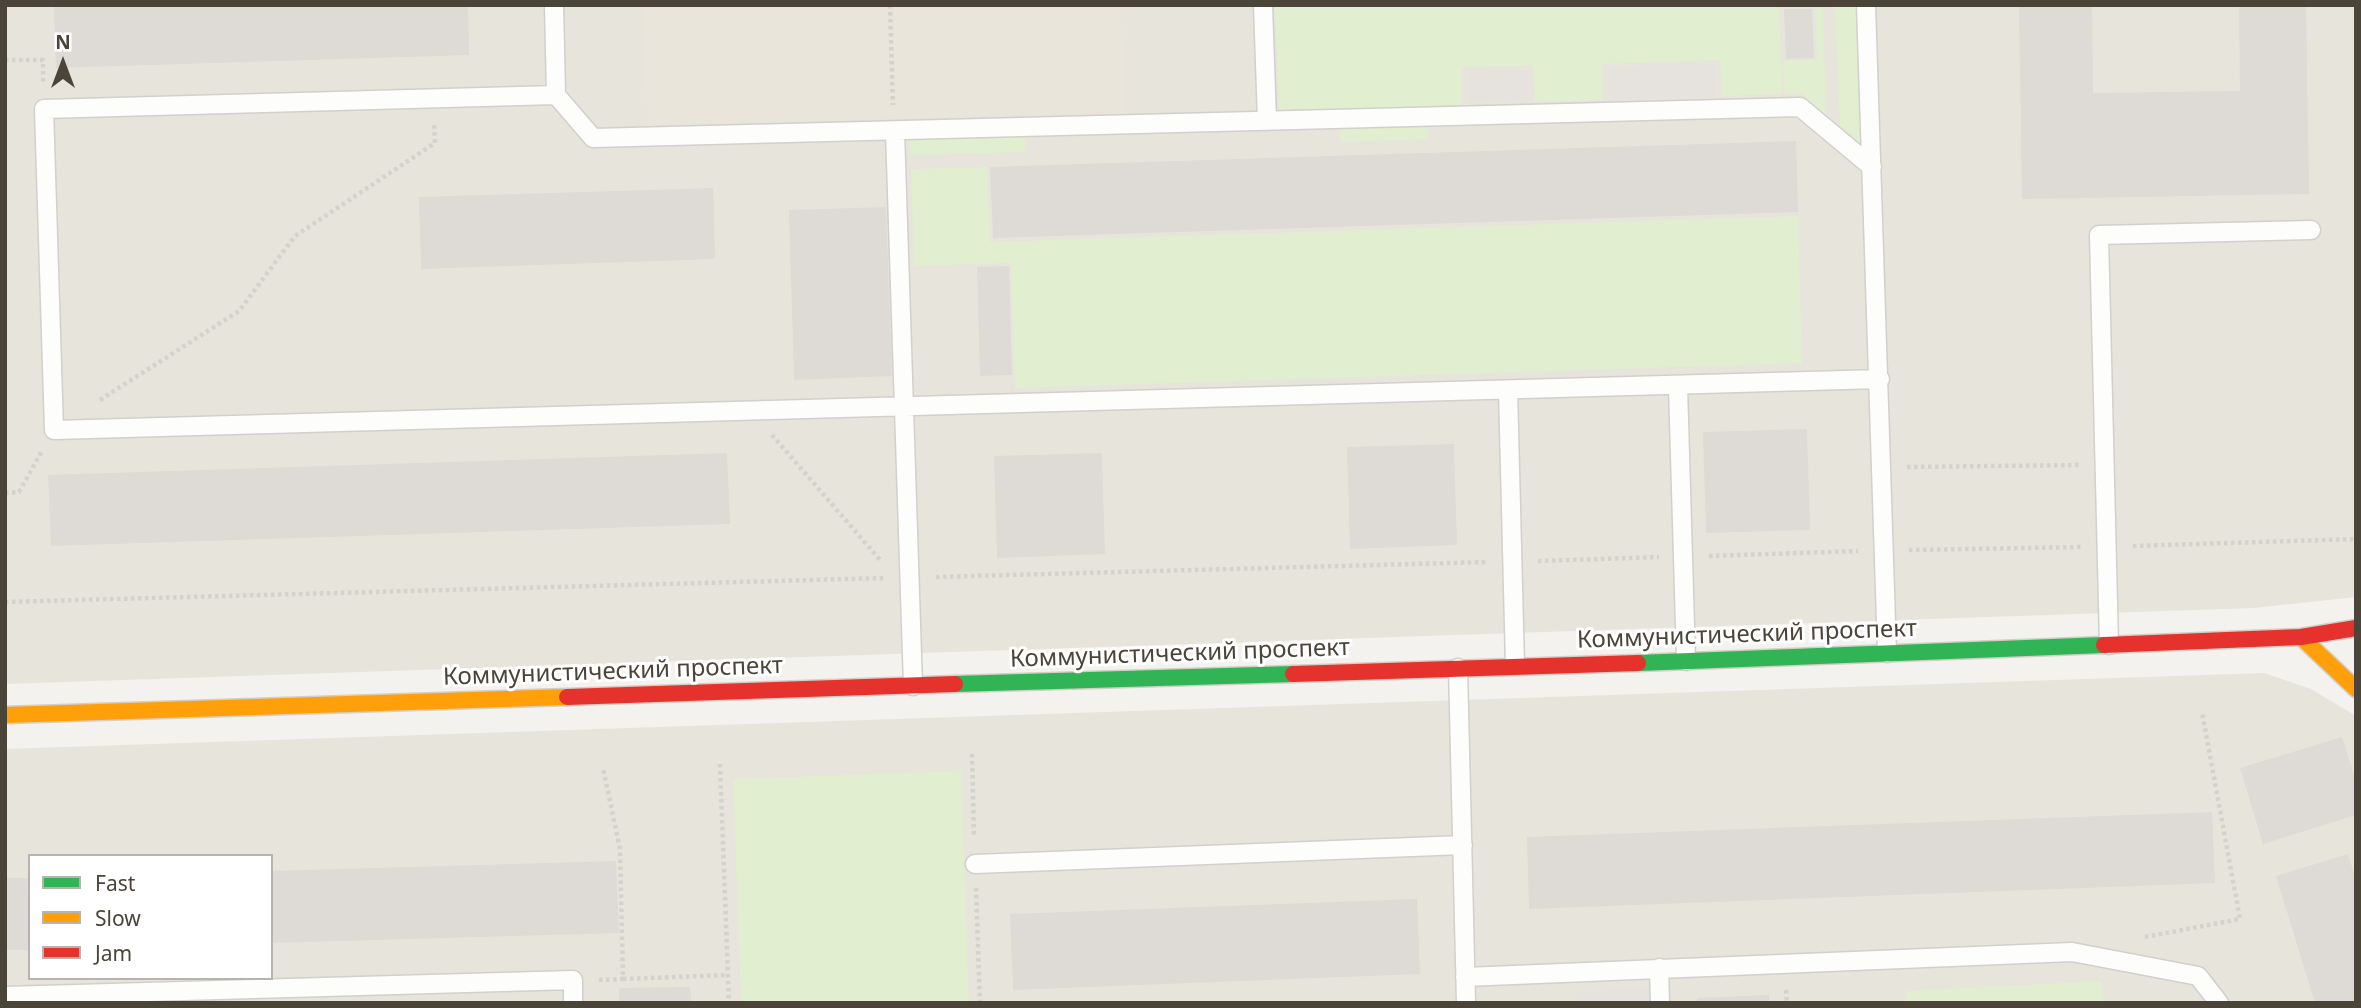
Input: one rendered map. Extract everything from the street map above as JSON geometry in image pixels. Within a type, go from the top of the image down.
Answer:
[{"type":"main road","name":"Коммунистический проспект","points":[[5,715],[1686,661],[2301,637],[2356,628]]},
{"type":"main road","points":[[2301,637],[2356,689]]},
{"type":"lane","points":[[554,5],[556,95],[593,138],[1800,107],[1872,167]]},
{"type":"lane","points":[[1262,5],[1267,121]]},
{"type":"lane","points":[[1866,5],[1888,653]]},
{"type":"lane","points":[[556,95],[44,109],[54,430],[1880,379]]},
{"type":"lane","points":[[895,131],[904,407],[903,578],[913,686]]},
{"type":"lane","points":[[2109,645],[2099,235],[2311,230]]},
{"type":"lane","points":[[1678,386],[1686,661]]},
{"type":"lane","points":[[1508,390],[1515,666]]},
{"type":"lane","points":[[1458,668],[1466,1003]]},
{"type":"lane","points":[[975,864],[1463,845]]},
{"type":"lane","points":[[1465,977],[2072,952],[2198,976],[2218,1003]]},
{"type":"lane","points":[[1659,968],[1660,1003]]},
{"type":"lane","points":[[5,996],[150,997],[573,980],[573,1003]]},
{"type":"path","points":[[890,5],[895,131]]},
{"type":"path","points":[[5,60],[43,60],[44,109]]},
{"type":"path","points":[[100,400],[239,311],[295,236],[435,143],[433,99]]},
{"type":"path","points":[[751,411],[903,578]]},
{"type":"path","points":[[5,493],[19,492],[54,430]]},
{"type":"path","points":[[1882,468],[2105,465]]},
{"type":"path","points":[[5,602],[2356,539]]},
{"type":"path","points":[[2137,939],[2240,919],[2202,712]]},
{"type":"path","points":[[972,754],[980,1003]]},
{"type":"path","points":[[720,764],[729,1003]]},
{"type":"path","points":[[603,768],[620,849],[623,979]]},
{"type":"path","points":[[573,980],[727,975]]},
{"type":"shaded area","points":[[5,5],[2356,5],[2356,597],[2254,608],[5,684]]},
{"type":"shaded area","points":[[644,5],[1121,5],[1124,112],[647,125]]},
{"type":"shaded area","points":[[1715,64],[1716,96],[1610,100],[1609,67]]},
{"type":"shaded area","points":[[1528,70],[1529,100],[1468,102],[1467,72]]},
{"type":"shaded area","points":[[2264,673],[2311,689],[2356,716],[2356,1003],[5,1003],[5,749]]},
{"type":"shaded area","points":[[1650,989],[1650,1003],[1575,1003],[1575,991]]},
{"type":"green space","points":[[1275,5],[1820,5],[1779,7],[1782,94],[1722,96],[1720,60],[1602,64],[1603,100],[1535,102],[1533,65],[1462,67],[1462,105],[1279,111]]},
{"type":"green space","points":[[1835,5],[1856,5],[1861,144],[1840,126]]},
{"type":"green space","points":[[1815,8],[1823,8],[1826,116],[1800,93],[1784,94],[1783,61],[1817,60]]},
{"type":"green space","points":[[1428,123],[1429,139],[1340,142],[1339,126]]},
{"type":"green space","points":[[1025,136],[1026,152],[910,155],[909,140]]},
{"type":"green space","points":[[987,167],[990,242],[1798,216],[1802,363],[1015,388],[1011,263],[914,266],[911,169]]},
{"type":"green space","points":[[961,771],[969,1003],[741,1003],[733,779]]},
{"type":"green space","points":[[2102,981],[2103,1003],[1907,1003],[1906,991]]},
{"type":"building","points":[[54,5],[468,5],[469,55],[56,68]]},
{"type":"building","points":[[2019,5],[2092,5],[2093,93],[2240,91],[2239,5],[2306,5],[2309,194],[2022,199]]},
{"type":"building","points":[[1784,9],[1812,9],[1814,58],[1786,59]]},
{"type":"building","points":[[1796,141],[1798,212],[993,238],[990,167]]},
{"type":"building","points":[[713,188],[715,259],[421,269],[419,197]]},
{"type":"building","points":[[886,207],[892,376],[794,380],[789,210]]},
{"type":"building","points":[[1009,266],[1012,375],[980,376],[977,267]]},
{"type":"building","points":[[1807,429],[1810,530],[1706,533],[1703,432]]},
{"type":"building","points":[[1454,444],[1457,545],[1350,549],[1347,447]]},
{"type":"building","points":[[727,453],[730,524],[51,546],[48,475]]},
{"type":"building","points":[[1102,453],[1105,554],[997,558],[994,456]]},
{"type":"building","points":[[2342,737],[2356,781],[2356,815],[2263,844],[2240,768]]},
{"type":"building","points":[[2212,812],[2215,883],[1529,909],[1527,837]]},
{"type":"building","points":[[2348,854],[2356,880],[2356,1003],[2315,1003],[2276,876]]},
{"type":"building","points":[[616,861],[619,933],[273,943],[273,871]]},
{"type":"building","points":[[5,878],[28,878],[28,950],[5,950]]},
{"type":"building","points":[[1417,899],[1420,974],[1013,990],[1010,914]]},
{"type":"building","points":[[690,987],[691,1003],[619,1003],[619,988]]},
{"type":"building","points":[[1769,995],[1769,1003],[1697,1003],[1697,998]]},
{"type":"traffic: fast","points":[[1638,663],[2104,645]]},
{"type":"traffic: fast","points":[[955,684],[1293,674]]},
{"type":"traffic: slow","points":[[2301,637],[2356,689]]},
{"type":"traffic: slow","points":[[5,715],[567,697]]},
{"type":"traffic: jam","points":[[2104,645],[2301,637],[2356,628]]},
{"type":"traffic: jam","points":[[1293,674],[1638,663]]},
{"type":"traffic: jam","points":[[567,697],[955,684]]}]
